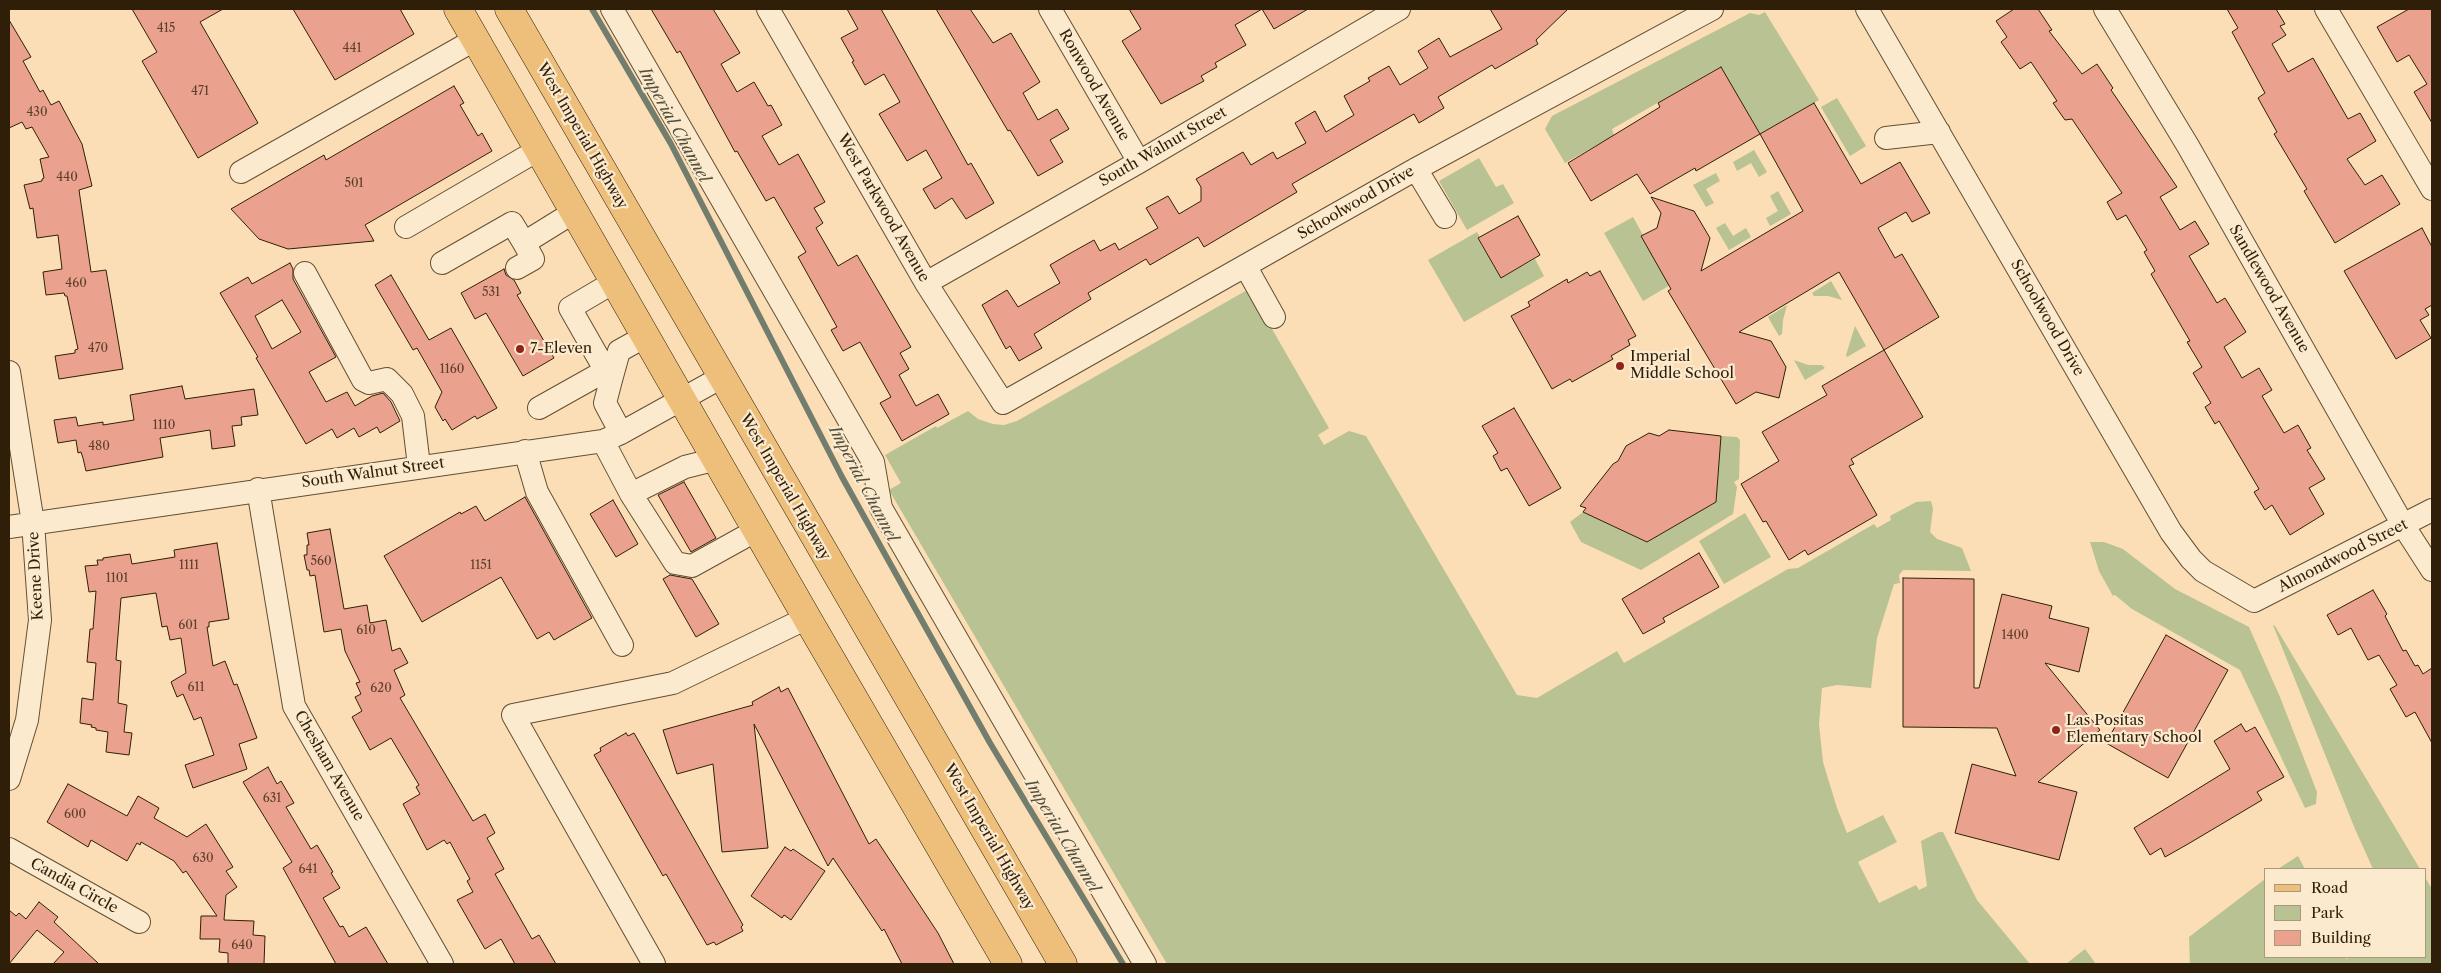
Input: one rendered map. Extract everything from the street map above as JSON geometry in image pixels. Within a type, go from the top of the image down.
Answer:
[{"type":"main road","points":[[458,9],[807,618],[1008,964]]},
{"type":"main road","name":"West Imperial Highway","points":[[509,9],[1063,964]]},
{"type":"street","points":[[612,9],[873,462],[881,508],[1145,964]]},
{"type":"street","name":"West Parkwood Avenue","points":[[768,9],[926,283],[1003,403]]},
{"type":"street","name":"Ronwood Avenue","points":[[1050,9],[1139,162]]},
{"type":"street","name":"South Walnut Street","points":[[926,283],[1139,162],[1399,9]]},
{"type":"street","name":"Schoolwood Drive","points":[[1003,403],[1416,169],[1712,9]]},
{"type":"street","name":"Schoolwood Drive","points":[[1867,9],[2171,532],[2191,560],[2203,571],[2254,601]]},
{"type":"street","name":"Sandlewood Avenue","points":[[2105,9],[2188,146],[2403,525],[2432,570]]},
{"type":"street","points":[[2326,9],[2432,189]]},
{"type":"street","points":[[241,172],[476,39]]},
{"type":"street","points":[[1886,138],[1939,132]]},
{"type":"street","points":[[406,227],[538,150]]},
{"type":"street","points":[[1416,169],[1445,218]]},
{"type":"street","points":[[524,243],[574,212]]},
{"type":"street","points":[[442,263],[512,223],[533,259],[517,268]]},
{"type":"street","points":[[1246,267],[1274,317]]},
{"type":"street","points":[[305,273],[363,380],[369,384],[387,379],[402,394],[413,416],[419,466]]},
{"type":"street","points":[[608,375],[570,308],[614,282]]},
{"type":"street","points":[[646,336],[619,352],[608,375],[605,403],[612,437],[631,494],[675,563],[692,566],[757,530]]},
{"type":"street","name":"Keene Drive","points":[[9,372],[33,524],[40,620],[27,720],[9,779]]},
{"type":"street","points":[[539,408],[608,375]]},
{"type":"street","name":"South Walnut Street","points":[[9,527],[612,437],[722,377]]},
{"type":"street","points":[[525,451],[537,492],[622,645]]},
{"type":"street","points":[[631,494],[685,467],[716,459]]},
{"type":"street","name":"Chesham Avenue","points":[[258,489],[294,706],[442,964]]},
{"type":"street","name":"Almondwood Street","points":[[2254,601],[2432,510]]},
{"type":"street","points":[[654,964],[513,715],[673,683],[807,618]]},
{"type":"street","name":"Candia Circle","points":[[9,850],[139,922]]},
{"type":"green space","points":[[1765,12],[1819,100],[1760,134],[1720,67],[1612,129],[1614,135],[1565,163],[1545,129],[1552,116],[1750,13],[1759,15]]},
{"type":"green space","points":[[1837,98],[1866,146],[1850,156],[1821,107]]},
{"type":"green space","points":[[1754,150],[1767,172],[1759,177],[1751,163],[1737,171],[1733,162]]},
{"type":"green space","points":[[1479,158],[1496,187],[1503,184],[1514,203],[1467,230],[1439,181]]},
{"type":"green space","points":[[1716,173],[1720,181],[1706,189],[1714,203],[1706,207],[1693,185]]},
{"type":"green space","points":[[1778,191],[1791,214],[1770,226],[1766,218],[1778,211],[1770,196]]},
{"type":"green space","points":[[1633,217],[1643,235],[1641,236],[1672,284],[1643,301],[1604,233]]},
{"type":"green space","points":[[1725,223],[1733,236],[1746,228],[1751,237],[1729,250],[1716,228]]},
{"type":"green space","points":[[1477,232],[1480,237],[1478,239],[1501,278],[1535,259],[1544,276],[1464,322],[1428,260]]},
{"type":"green space","points":[[1831,281],[1842,300],[1828,296],[1814,296],[1812,293]]},
{"type":"green space","points":[[1249,289],[1329,428],[1318,435],[1324,445],[1349,431],[1366,436],[1517,695],[1537,698],[1617,651],[1624,663],[1788,569],[1798,568],[1874,524],[1877,528],[1891,520],[1890,516],[1916,502],[1931,501],[1933,509],[1930,532],[1937,539],[1962,548],[1971,571],[1903,570],[1899,575],[1900,583],[1894,584],[1877,638],[1871,688],[1837,685],[1822,688],[1819,724],[1823,762],[1847,833],[1883,815],[1897,842],[1858,862],[1879,903],[1916,885],[1919,890],[1927,886],[1921,841],[1939,832],[1943,832],[1977,900],[2030,964],[1167,964],[889,490],[901,483],[885,455],[936,426],[937,428],[968,411],[978,419],[993,424],[1004,425],[1017,421]]},
{"type":"green space","points":[[1787,305],[1782,334],[1779,336],[1768,317]]},
{"type":"green space","points":[[1855,326],[1866,346],[1847,357],[1846,355]]},
{"type":"green space","points":[[1794,360],[1808,365],[1822,365],[1825,368],[1805,380]]},
{"type":"green space","points":[[1721,436],[1737,437],[1740,440],[1739,479],[1734,482],[1737,487],[1733,514],[1641,570],[1581,542],[1570,522],[1583,512],[1647,542],[1716,502]]},
{"type":"green space","points":[[1745,513],[1771,557],[1724,584],[1699,541]]},
{"type":"green space","points":[[2090,542],[2104,542],[2123,549],[2175,589],[2249,627],[2280,697],[2317,792],[2316,804],[2305,808],[2240,670],[2132,609],[2115,595],[2113,596],[2099,571]]},
{"type":"green space","points":[[2273,625],[2419,868],[2373,868]]},
{"type":"green space","points":[[2298,856],[2304,868],[2280,868]]},
{"type":"green space","points":[[2426,879],[2432,889],[2432,964],[2190,964],[2189,937],[2264,880],[2264,958],[2426,958]]},
{"type":"green space","points":[[2085,949],[2096,964],[2066,964]]},
{"type":"building","points":[[132,9],[223,9],[200,22],[258,123],[198,158],[142,61],[157,52]]},
{"type":"building","points":[[293,9],[400,9],[414,34],[335,80]]},
{"type":"building","points":[[651,9],[713,9],[740,53],[721,64],[737,92],[754,82],[768,106],[771,105],[782,125],[762,136],[779,165],[798,154],[825,202],[814,208],[823,223],[816,228],[838,266],[857,255],[911,347],[900,353],[909,369],[899,375],[916,406],[938,394],[949,414],[902,441],[880,403],[891,397],[860,342],[843,351],[831,330],[837,327],[798,257],[806,252],[774,197],[766,201],[737,151],[735,152],[680,51],[677,53]]},
{"type":"building","points":[[847,9],[881,9],[968,165],[971,163],[994,203],[966,219],[952,198],[935,209],[923,189],[942,178],[926,150],[907,161],[879,114],[900,102],[884,74],[865,85],[841,38],[858,29]]},
{"type":"building","points":[[936,9],[970,9],[993,43],[1011,33],[1040,82],[1023,93],[1038,120],[1057,109],[1069,129],[1050,140],[1063,162],[1038,176],[1010,130],[1008,131]]},
{"type":"building","points":[[1129,9],[1262,9],[1235,25],[1246,45],[1215,63],[1217,67],[1201,76],[1204,81],[1161,104],[1122,41],[1141,29]]},
{"type":"building","points":[[1262,9],[1308,9],[1274,29]]},
{"type":"building","points":[[1490,9],[1568,9],[1536,40],[1538,44],[1495,69],[1492,65],[1438,97],[1444,108],[1419,123],[1414,114],[1292,184],[1297,192],[1204,247],[1198,237],[1150,265],[1146,259],[1088,293],[1091,299],[1034,334],[1042,348],[1019,361],[1010,346],[1006,349],[982,305],[1007,290],[1018,307],[1060,283],[1050,265],[1069,254],[1094,240],[1100,251],[1115,243],[1119,250],[1158,228],[1146,208],[1168,196],[1179,214],[1201,201],[1201,187],[1196,179],[1243,152],[1251,165],[1273,152],[1277,159],[1306,143],[1295,123],[1315,111],[1326,132],[1354,115],[1344,96],[1370,81],[1368,78],[1389,66],[1400,85],[1428,68],[1418,51],[1439,38],[1450,57],[1502,29]]},
{"type":"building","points":[[2014,9],[2038,9],[2052,30],[2049,31],[2082,74],[2097,64],[2113,88],[2111,90],[2177,187],[2160,197],[2180,230],[2195,221],[2209,244],[2189,256],[2217,303],[2225,298],[2246,332],[2224,347],[2242,378],[2259,368],[2272,390],[2262,396],[2284,433],[2298,425],[2311,448],[2307,450],[2325,479],[2309,488],[2324,514],[2290,535],[2272,505],[2265,510],[2254,492],[2259,489],[2219,421],[2215,424],[2205,407],[2211,403],[2193,373],[2202,367],[2187,342],[2190,341],[2151,274],[2155,271],[2144,252],[2147,250],[2126,215],[2117,220],[2107,202],[2122,193],[2072,119],[2065,120],[2053,103],[2057,101],[2031,62],[2020,69],[2001,42],[2007,37],[1996,21]]},
{"type":"building","points":[[2227,9],[2276,9],[2285,24],[2280,26],[2286,35],[2272,44],[2288,72],[2313,58],[2348,119],[2360,113],[2376,141],[2347,159],[2365,185],[2382,175],[2400,204],[2335,243],[2304,191],[2307,189],[2274,134],[2277,132],[2258,98],[2265,93],[2232,32],[2238,28]]},
{"type":"building","points":[[2409,9],[2432,9],[2432,123],[2414,92],[2427,84],[2409,55],[2397,62],[2377,27]]},
{"type":"building","points":[[9,20],[31,57],[23,61],[40,92],[43,90],[51,105],[59,101],[82,144],[92,186],[79,190],[91,272],[106,270],[123,369],[59,379],[55,356],[75,353],[75,350],[78,349],[67,296],[64,293],[46,295],[43,272],[62,269],[58,235],[37,238],[33,208],[30,209],[24,185],[42,181],[44,178],[40,159],[49,157],[32,127],[26,129],[22,122],[9,128]]},
{"type":"building","points":[[1721,67],[1760,134],[1696,171],[1695,168],[1650,194],[1637,174],[1591,201],[1568,163],[1660,107],[1658,103]]},
{"type":"building","points":[[454,86],[464,103],[460,105],[478,136],[482,133],[492,151],[365,225],[374,241],[288,249],[259,239],[231,209],[324,155],[326,160]]},
{"type":"building","points":[[1814,103],[1861,184],[1900,162],[1930,213],[1912,222],[1906,212],[1878,228],[1895,258],[1902,254],[1939,317],[1884,350],[1839,272],[1739,332],[1771,341],[1786,367],[1779,398],[1756,392],[1736,404],[1668,291],[1671,289],[1641,236],[1657,228],[1661,213],[1651,197],[1694,211],[1710,238],[1701,271],[1803,211],[1760,134]]},
{"type":"building","points":[[1518,216],[1540,255],[1501,278],[1478,238]]},
{"type":"building","points":[[2422,228],[2432,247],[2432,305],[2425,309],[2429,315],[2420,320],[2431,338],[2396,359],[2344,271]]},
{"type":"building","points":[[290,263],[293,269],[293,279],[336,357],[309,372],[326,402],[347,392],[355,406],[372,396],[383,393],[391,402],[400,421],[380,433],[377,427],[359,437],[354,428],[337,438],[332,429],[306,444],[220,293],[248,277],[252,284]],"holes":[[[282,300],[301,332],[272,349],[255,316]]]},
{"type":"building","points":[[504,269],[506,275],[514,280],[521,293],[517,295],[554,358],[523,376],[486,313],[475,319],[461,293]]},
{"type":"building","points":[[1600,271],[1636,336],[1628,340],[1630,345],[1611,356],[1613,359],[1572,382],[1570,379],[1552,389],[1511,316],[1530,306],[1528,302],[1567,279],[1568,283],[1587,272],[1590,276]]},
{"type":"building","points":[[391,275],[429,340],[451,328],[497,408],[477,419],[475,416],[452,430],[445,419],[443,421],[435,407],[442,392],[417,348],[413,350],[375,285]]},
{"type":"building","points":[[1884,350],[1923,417],[1851,459],[1854,464],[1849,466],[1877,515],[1808,555],[1805,550],[1789,560],[1766,521],[1763,522],[1741,484],[1779,461],[1762,432],[1827,395],[1822,386]]},
{"type":"building","points":[[182,386],[185,399],[254,389],[258,415],[241,417],[242,425],[232,426],[235,446],[212,449],[210,430],[160,438],[163,457],[86,471],[81,452],[78,453],[76,440],[58,443],[54,420],[76,417],[78,426],[103,422],[103,425],[134,420],[130,395]]},
{"type":"building","points":[[1514,408],[1561,488],[1529,506],[1507,468],[1501,471],[1493,456],[1498,453],[1482,426]]},
{"type":"building","points":[[1669,430],[1721,436],[1716,502],[1647,542],[1583,512],[1586,508],[1580,506],[1613,464],[1618,461],[1626,446],[1649,433],[1659,436]]},
{"type":"building","points":[[684,482],[716,538],[691,552],[658,495]]},
{"type":"building","points":[[525,497],[592,618],[554,640],[549,632],[537,639],[501,577],[422,622],[384,556],[460,512],[461,514],[476,506],[485,521]]},
{"type":"building","points":[[613,500],[638,544],[616,557],[590,514]]},
{"type":"building","points":[[330,529],[344,609],[367,605],[370,623],[386,620],[392,651],[400,648],[408,663],[394,670],[405,695],[400,698],[473,821],[485,814],[495,833],[487,838],[504,869],[495,874],[532,939],[539,935],[556,964],[515,964],[501,939],[485,949],[457,900],[473,892],[467,881],[470,879],[450,842],[447,844],[444,840],[427,850],[403,804],[420,794],[416,787],[419,785],[391,738],[370,750],[352,717],[362,711],[355,697],[361,694],[356,683],[360,682],[345,651],[341,629],[324,632],[315,575],[310,576],[304,555],[307,555],[307,545],[309,545],[307,533]]},
{"type":"building","points":[[217,543],[229,619],[209,622],[209,627],[207,627],[213,666],[225,661],[234,685],[237,684],[257,738],[239,744],[247,769],[193,788],[185,765],[214,755],[201,717],[194,720],[183,694],[177,697],[171,682],[186,673],[181,638],[170,640],[167,626],[162,627],[156,593],[121,598],[116,660],[121,661],[118,703],[127,705],[124,732],[132,733],[129,755],[106,752],[108,732],[96,730],[96,728],[91,727],[92,725],[80,723],[82,698],[93,700],[96,663],[87,662],[90,629],[93,629],[96,591],[89,592],[85,566],[98,565],[97,560],[103,560],[103,558],[130,554],[132,564],[175,557],[174,550]]},
{"type":"building","points":[[1699,553],[1719,587],[1663,618],[1665,622],[1643,634],[1622,599]]},
{"type":"building","points":[[670,575],[692,579],[719,624],[696,637],[663,579]]},
{"type":"building","points":[[1903,578],[1974,579],[1974,688],[1979,688],[2002,594],[2052,606],[2049,618],[2089,628],[2079,672],[2045,663],[2100,730],[2038,782],[2077,792],[2059,860],[1955,833],[1972,764],[2016,776],[1997,728],[1903,727]]},
{"type":"building","points":[[2373,590],[2387,614],[2385,616],[2403,651],[2406,650],[2415,666],[2418,665],[2423,674],[2432,668],[2432,743],[2415,712],[2406,717],[2390,689],[2397,685],[2379,655],[2368,660],[2351,628],[2338,635],[2327,615]]},
{"type":"building","points":[[2166,635],[2228,670],[2168,778],[2106,743]]},
{"type":"building","points":[[779,687],[781,692],[788,688],[869,844],[876,839],[938,933],[954,964],[902,964],[884,929],[882,931],[833,858],[828,866],[754,724],[768,848],[722,852],[713,764],[677,774],[663,730],[753,705],[752,702]]},
{"type":"building","points":[[2241,724],[2246,732],[2255,727],[2284,777],[2257,792],[2262,800],[2188,844],[2165,857],[2161,848],[2150,855],[2134,828],[2230,769],[2214,741]]},
{"type":"building","points":[[626,733],[628,736],[634,733],[743,925],[741,927],[743,931],[716,945],[714,942],[707,945],[666,874],[663,876],[594,755],[601,751],[600,748]]},
{"type":"building","points":[[268,767],[277,784],[281,781],[294,803],[286,807],[311,849],[317,845],[333,872],[331,873],[340,888],[323,898],[340,927],[343,926],[349,937],[366,927],[388,964],[336,964],[283,868],[292,862],[243,782]]},
{"type":"building","points":[[68,784],[127,816],[138,796],[159,808],[154,818],[187,837],[206,824],[233,867],[226,871],[237,887],[226,895],[224,920],[254,921],[253,935],[265,936],[264,964],[228,964],[228,953],[219,952],[220,939],[200,939],[201,916],[217,916],[186,871],[183,873],[174,861],[141,842],[140,845],[137,843],[127,861],[91,840],[88,847],[47,822]]},
{"type":"building","points":[[785,847],[791,851],[793,849],[825,871],[791,920],[784,915],[782,918],[751,896]]},
{"type":"building","points":[[39,902],[58,917],[54,922],[99,964],[53,964],[64,952],[37,930],[9,964],[9,910],[16,916],[19,913],[26,919]]},
{"type":"waterway","name":"Imperial Channel","points":[[592,9],[671,144],[842,477],[990,743],[1123,964]]},
{"type":"place","name":"7-Eleven","points":[[520,349]]},
{"type":"place","name":"Imperial Middle School","points":[[1620,366]]},
{"type":"place","name":"Las Positas Elementary School","points":[[2056,730]]}]
